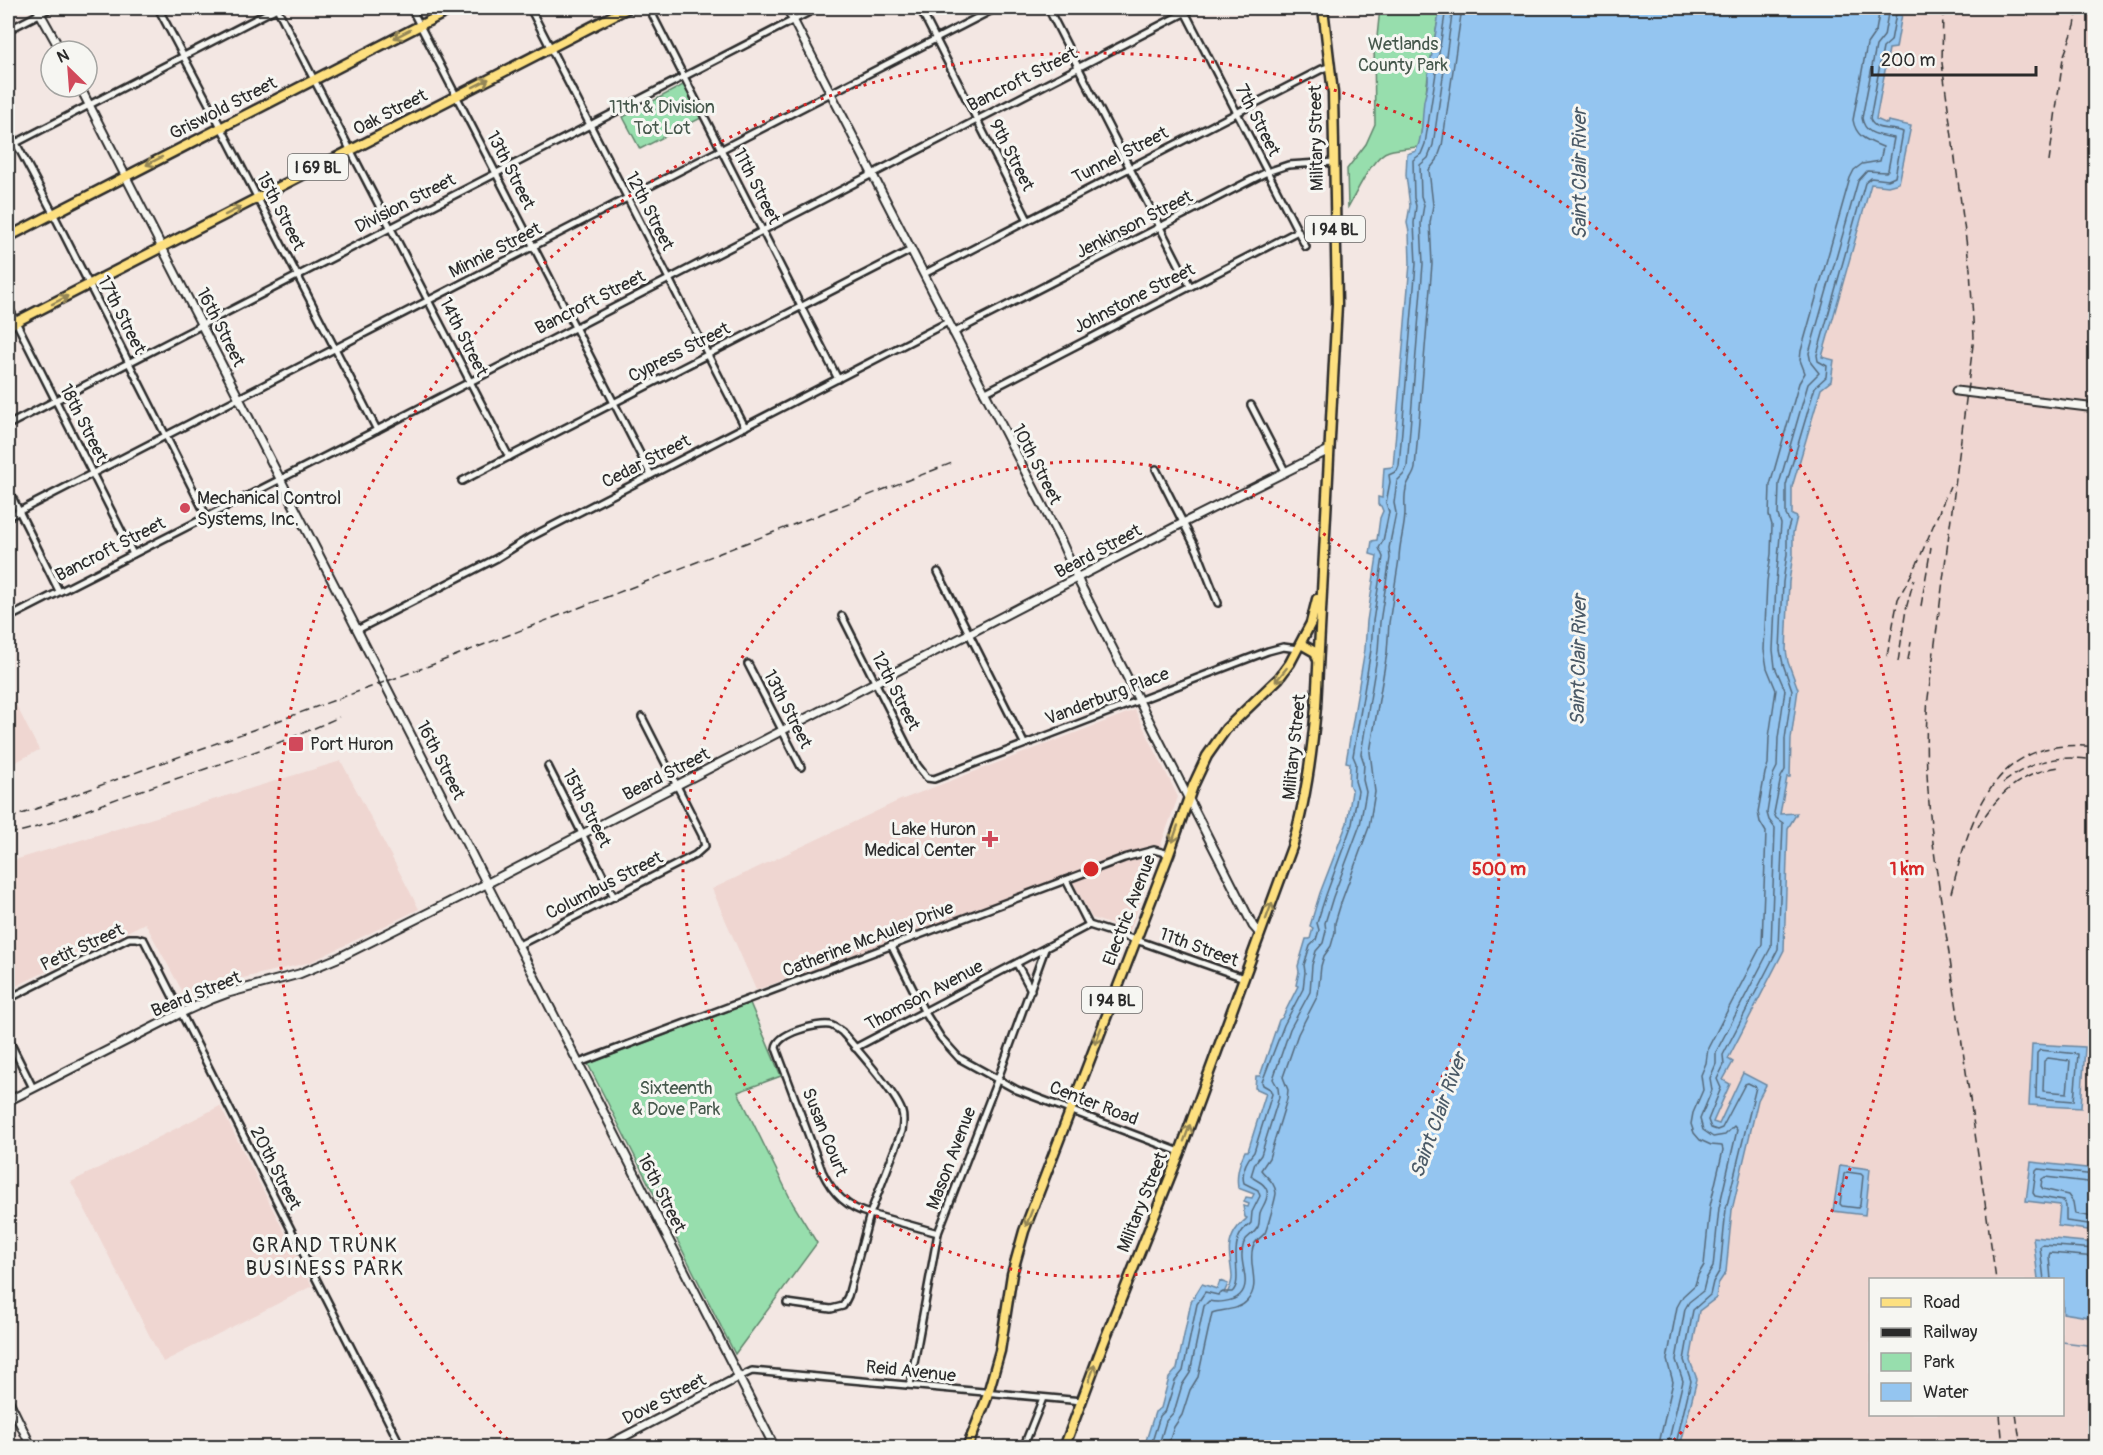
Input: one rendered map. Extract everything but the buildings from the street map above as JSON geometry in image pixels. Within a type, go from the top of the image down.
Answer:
[{"type":"main road","name":"Griswold Street","points":[[8,237],[454,8]]},
{"type":"main road","name":"Oak Street","points":[[12,324],[628,8]]},
{"type":"main road","name":"Military Street","points":[[1064,1448],[1180,1152],[1292,847],[1304,804],[1312,756],[1319,661],[1321,584],[1337,304],[1331,66],[1323,8]]},
{"type":"main road","name":"Electric Avenue","points":[[967,1448],[988,1393],[1000,1351],[1016,1258],[1134,940],[1169,854],[1188,797],[1204,763],[1226,729],[1279,678],[1300,647],[1311,623],[1321,584]]},
{"type":"main road","points":[[1300,647],[1315,652],[1319,661]]},
{"type":"street","points":[[8,30],[39,10],[51,8]]},
{"type":"street","name":"15th Street","points":[[158,8],[377,430]]},
{"type":"street","points":[[8,147],[277,8]]},
{"type":"street","name":"14th Street","points":[[277,8],[509,457]]},
{"type":"street","name":"13th Street","points":[[411,8],[651,475]]},
{"type":"street","name":"12th Street","points":[[530,8],[745,427]]},
{"type":"street","name":"11th Street","points":[[649,8],[838,379]]},
{"type":"street","name":"10th Street","points":[[787,8],[1253,926],[1260,934]]},
{"type":"street","name":"Division Street","points":[[8,425],[817,8]]},
{"type":"street","name":"9th Street","points":[[920,8],[1028,219]]},
{"type":"street","name":"Minnie Street","points":[[8,517],[996,8]]},
{"type":"street","points":[[1048,8],[1190,286]]},
{"type":"street","points":[[39,10],[55,39]]},
{"type":"street","name":"Bancroft Street","points":[[8,618],[763,231],[1184,10]]},
{"type":"street","name":"7th Street","points":[[1184,10],[1306,247]]},
{"type":"street","name":"Tunnel Street","points":[[924,274],[1237,112],[1331,66]]},
{"type":"street","name":"16th Street","points":[[86,99],[359,629],[775,1448]]},
{"type":"street","name":"17th Street","points":[[8,128],[207,516]]},
{"type":"street","name":"Jenkinson Street","points":[[953,333],[1268,172],[1288,165],[1334,162]]},
{"type":"street","name":"Johnstone Street","points":[[984,393],[1298,231]]},
{"type":"street","name":"Cypress Street","points":[[462,481],[911,250]]},
{"type":"street","name":"18th Street","points":[[8,306],[12,324],[93,473],[133,554]]},
{"type":"street","name":"Cedar Street","points":[[359,629],[948,322]]},
{"type":"street","points":[[1956,391],[2096,408]]},
{"type":"street","points":[[1251,405],[1285,471]]},
{"type":"street","name":"Beard Street","points":[[8,1101],[181,1013],[228,993],[314,969],[488,883],[1329,450]]},
{"type":"street","points":[[1156,469],[1197,550],[1218,603]]},
{"type":"street","points":[[8,489],[60,591]]},
{"type":"street","points":[[938,572],[1024,743]]},
{"type":"street","name":"12th Street","points":[[842,616],[917,765],[927,778]]},
{"type":"street","name":"Vanderburg Place","points":[[927,778],[942,777],[1024,743],[1277,648],[1300,647]]},
{"type":"street","name":"13th Street","points":[[748,664],[801,767]]},
{"type":"street","points":[[642,717],[676,785]]},
{"type":"street","name":"15th Street","points":[[548,766],[614,897]]},
{"type":"street","name":"Columbus Street","points":[[519,945],[702,850],[705,842],[676,785]]},
{"type":"street","name":"Catherine McAuley Drive","points":[[579,1063],[1126,857],[1154,850],[1169,854]]},
{"type":"street","points":[[1066,880],[1089,925]]},
{"type":"street","name":"11th Street","points":[[1089,925],[1244,978]]},
{"type":"street","name":"Thomson Avenue","points":[[776,1043],[787,1035],[811,1027],[828,1025],[842,1032],[855,1048],[1089,925]]},
{"type":"street","name":"Petit Street","points":[[8,999],[129,938],[136,938]]},
{"type":"street","name":"20th Street","points":[[136,938],[144,940],[148,945],[402,1448]]},
{"type":"street","points":[[891,945],[924,1011],[941,1038],[959,1058],[998,1079]]},
{"type":"street","name":"Mason Avenue","points":[[910,1385],[938,1233],[998,1079],[1045,949]]},
{"type":"street","points":[[1017,964],[1031,990]]},
{"type":"street","points":[[8,1038],[33,1088]]},
{"type":"street","name":"Susan Court","points":[[776,1043],[779,1057],[826,1180],[852,1208],[938,1233]]},
{"type":"street","points":[[787,1303],[831,1309],[843,1306],[848,1296],[870,1214],[902,1131],[903,1114],[896,1099],[855,1048]]},
{"type":"street","name":"Center Road","points":[[998,1079],[1017,1090],[1180,1152]]},
{"type":"street","name":"Reid Avenue","points":[[739,1377],[752,1371],[1082,1401]]},
{"type":"street","name":"Dove Street","points":[[602,1448],[739,1377]]},
{"type":"street","points":[[1023,1448],[1043,1398]]},
{"type":"street","points":[[8,1399],[32,1448]]},
{"type":"shaded area","points":[[1903,8],[2095,8],[2095,1447],[1680,1448],[1697,1380],[1690,1361],[1699,1311],[1716,1298],[1718,1284],[1726,1272],[1732,1210],[1758,1100],[1766,1085],[1743,1074],[1719,1124],[1713,1122],[1730,1084],[1722,1080],[1733,1062],[1728,1059],[1784,950],[1788,827],[1796,814],[1780,815],[1787,776],[1790,777],[1790,667],[1786,650],[1793,533],[1797,517],[1792,515],[1792,487],[1821,389],[1822,358],[1872,184],[1888,186],[1888,121],[1887,124],[1876,120],[1889,49],[1896,48]]},
{"type":"shaded area","points":[[8,689],[39,750],[8,766]]},
{"type":"shaded area","name":"Lake Huron Medical Center","points":[[1135,710],[1178,797],[1130,931],[1092,918],[1070,877],[756,990],[712,889],[898,801]]},
{"type":"shaded area","points":[[341,761],[419,909],[311,962],[226,982],[187,1000],[145,923],[8,990],[8,862]]},
{"type":"shaded area","points":[[220,1106],[312,1286],[163,1362],[71,1182]]},
{"type":"green space","name":"Wetlands County Park","points":[[1380,8],[1440,8],[1428,76],[1420,143],[1418,147],[1389,151],[1377,159],[1348,207],[1347,169],[1366,144],[1375,124],[1374,39],[1377,37]]},
{"type":"green space","name":"11th & Division Tot Lot","points":[[683,85],[701,118],[640,149],[623,117]]},
{"type":"green space","name":"Sixteenth & Dove Park","points":[[750,1003],[781,1076],[738,1092],[793,1204],[817,1243],[735,1354],[588,1064]]},
{"type":"water","name":"Saint Clair River","points":[[1440,8],[1903,8],[1896,48],[1889,49],[1876,119],[1887,124],[1888,121],[1911,126],[1899,183],[1888,186],[1871,184],[1822,357],[1834,360],[1831,381],[1821,389],[1792,487],[1792,515],[1797,517],[1793,533],[1786,650],[1798,689],[1791,739],[1790,777],[1787,777],[1780,814],[1797,813],[1788,828],[1784,950],[1728,1059],[1733,1062],[1723,1080],[1730,1084],[1713,1122],[1719,1124],[1743,1073],[1766,1085],[1758,1100],[1732,1210],[1726,1272],[1718,1284],[1716,1298],[1699,1311],[1690,1361],[1697,1379],[1680,1447],[1144,1447],[1155,1412],[1161,1408],[1169,1378],[1177,1369],[1191,1302],[1202,1284],[1217,1289],[1220,1281],[1228,1284],[1224,1293],[1227,1294],[1231,1284],[1230,1243],[1237,1229],[1247,1218],[1243,1206],[1248,1207],[1249,1204],[1244,1202],[1246,1197],[1252,1198],[1254,1194],[1238,1188],[1237,1178],[1241,1160],[1245,1151],[1248,1151],[1266,1093],[1255,1088],[1256,1076],[1260,1076],[1279,1020],[1298,986],[1296,985],[1298,966],[1306,939],[1310,939],[1313,928],[1310,926],[1320,893],[1347,823],[1352,791],[1349,784],[1350,763],[1346,762],[1365,649],[1377,556],[1370,554],[1372,541],[1377,540],[1383,511],[1378,505],[1378,497],[1382,498],[1384,468],[1393,467],[1410,263],[1407,223],[1410,206],[1406,175],[1407,154],[1416,151],[1420,139]]},
{"type":"water","points":[[2032,1044],[2085,1047],[2081,1108],[2029,1105]]},
{"type":"water","points":[[2031,1162],[2095,1169],[2095,1231],[2058,1226],[2060,1205],[2026,1201]]},
{"type":"water","points":[[1840,1165],[1870,1169],[1865,1215],[1833,1211]]},
{"type":"water","points":[[2033,1237],[2095,1243],[2095,1318],[2064,1313],[2064,1278],[2038,1278]]},
{"type":"waterway","points":[[2064,1342],[2096,1346]]},
{"type":"railway","points":[[1943,8],[1942,63],[1970,269],[1974,337],[1928,698],[1926,731],[1928,796],[1935,862],[1996,1278]]},
{"type":"railway","points":[[2049,162],[2063,58],[2075,26],[2078,8]]},
{"type":"railway","points":[[8,819],[434,664],[952,463]]},
{"type":"railway","points":[[1887,656],[1898,599],[1917,564],[1950,486]]},
{"type":"railway","points":[[1921,606],[1931,547]]},
{"type":"railway","points":[[1898,662],[1906,609],[1914,579]]},
{"type":"railway","points":[[1908,660],[1911,642]]},
{"type":"railway","points":[[8,834],[55,821],[237,758],[339,717]]},
{"type":"railway","points":[[1951,893],[1968,835],[1979,808],[1993,785],[2011,766],[2033,753],[2061,746],[2096,747]]},
{"type":"railway","points":[[2003,783],[2025,769],[2047,761],[2070,758],[2096,760]]},
{"type":"railway","points":[[1978,827],[1993,805],[2011,787],[2033,774],[2059,767]]},
{"type":"railway","points":[[2000,1416],[2003,1448]]},
{"type":"railway","points":[[2016,1416],[2021,1448]]},
{"type":"place","name":"Mechanical Control Systems, Inc.","points":[[185,508]]},
{"type":"place","name":"Port Huron","points":[[296,744]]},
{"type":"place","name":"Lake Huron Medical Center","points":[[990,839]]},
{"type":"district","name":"GRAND TRUNK BUSINESS PARK","points":[[325,1256]]}]
